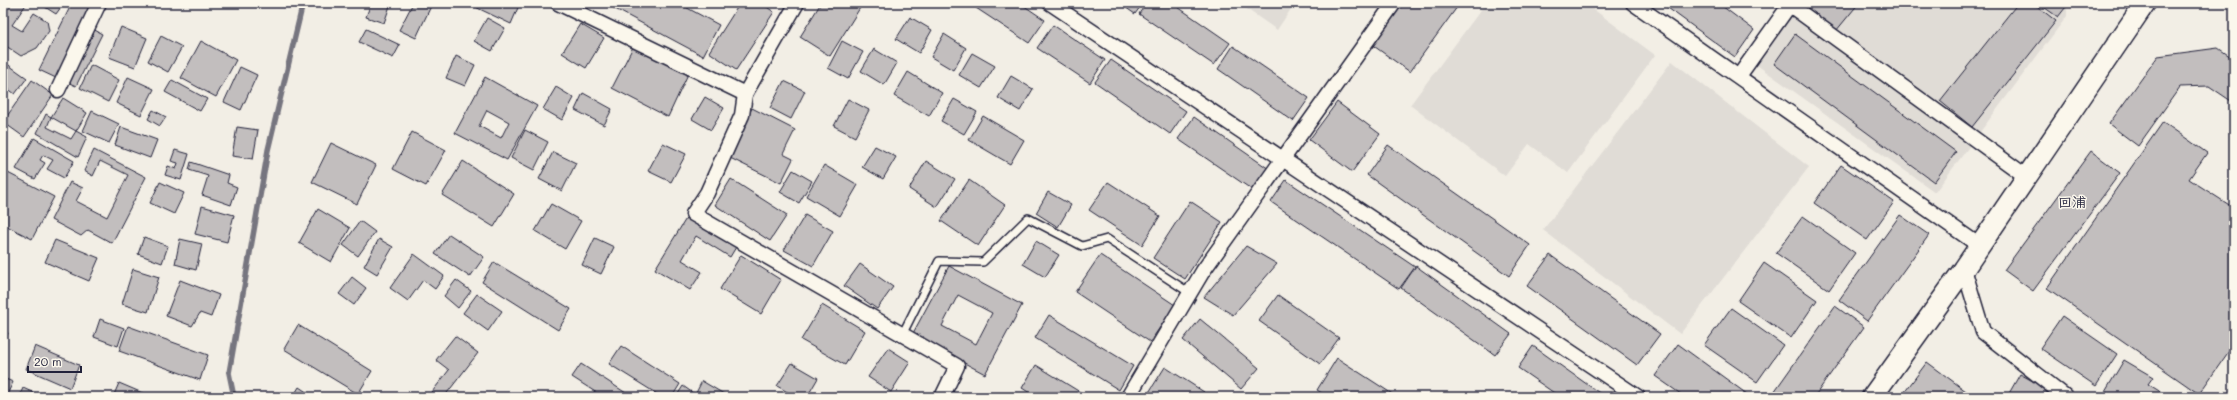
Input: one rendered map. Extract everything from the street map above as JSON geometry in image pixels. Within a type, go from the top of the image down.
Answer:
[{"type":"street","points":[[58,90],[99,3]]},
{"type":"street","points":[[558,3],[745,94]]},
{"type":"street","points":[[798,3],[745,94],[742,115],[707,193],[693,214],[957,366],[942,397]]},
{"type":"street","points":[[1050,3],[1638,397]]},
{"type":"street","points":[[1128,397],[1203,271],[1394,3]]},
{"type":"street","points":[[1633,3],[1980,246]]},
{"type":"street","points":[[1872,397],[1980,246],[2145,3]]},
{"type":"street","points":[[1739,76],[1790,4],[2027,177]]},
{"type":"street","points":[[1964,269],[1983,332],[2066,397]]},
{"type":"lane","points":[[902,335],[939,261],[983,262],[1028,218],[1082,246],[1107,239],[1190,292]]},
{"type":"shaded area","points":[[1238,3],[1295,3],[1277,30]]},
{"type":"shaded area","points":[[1486,3],[1585,3],[1655,55],[1568,173],[1529,144],[1505,176],[1410,105]]},
{"type":"shaded area","points":[[1800,3],[2067,3],[2067,16],[1935,192],[1754,63]]},
{"type":"shaded area","points":[[1672,61],[1809,167],[1680,334],[1543,230]]},
{"type":"building","points":[[3,3],[27,3],[12,25],[22,31],[34,13],[47,21],[49,31],[37,48],[21,56],[3,44],[3,9],[5,6]]},
{"type":"building","points":[[47,3],[64,3],[56,14],[45,7]]},
{"type":"building","points":[[72,3],[92,3],[56,78],[39,70]]},
{"type":"building","points":[[371,3],[391,3],[384,23],[366,17]]},
{"type":"building","points":[[413,3],[424,3],[431,6],[416,38],[399,30]]},
{"type":"building","points":[[467,3],[520,3],[511,24]]},
{"type":"building","points":[[604,3],[678,3],[719,25],[703,56]]},
{"type":"building","points":[[740,3],[761,3],[774,12],[736,70],[709,52]]},
{"type":"building","points":[[821,3],[863,3],[830,56],[800,37]]},
{"type":"building","points":[[980,3],[1020,3],[1045,20],[1029,43],[976,8]]},
{"type":"building","points":[[1119,3],[1143,3],[1135,14]]},
{"type":"building","points":[[1146,3],[1172,3],[1230,43],[1214,65],[1139,14]]},
{"type":"building","points":[[1401,3],[1460,3],[1410,72],[1371,44]]},
{"type":"building","points":[[1661,3],[1718,3],[1754,30],[1735,57]]},
{"type":"building","points":[[1808,3],[1859,3],[1836,31],[1805,7]]},
{"type":"building","points":[[2018,3],[2033,3],[2056,21],[1972,127],[1940,101]]},
{"type":"building","points":[[2038,3],[2069,3],[2058,17]]},
{"type":"building","points":[[910,17],[932,30],[919,53],[896,39]]},
{"type":"building","points":[[487,18],[505,28],[492,51],[474,41]]},
{"type":"building","points":[[580,24],[604,38],[586,68],[562,53]]},
{"type":"building","points":[[1053,25],[1105,60],[1090,83],[1037,48]]},
{"type":"building","points":[[121,27],[147,38],[135,67],[109,57]]},
{"type":"building","points":[[91,28],[102,34],[76,86],[65,81]]},
{"type":"building","points":[[366,29],[400,45],[393,58],[359,42]]},
{"type":"building","points":[[944,34],[966,48],[953,70],[931,57]]},
{"type":"building","points":[[1795,34],[1956,152],[1934,182],[1774,64]]},
{"type":"building","points":[[161,36],[182,47],[168,72],[148,61]]},
{"type":"building","points":[[201,41],[236,60],[216,97],[181,78]]},
{"type":"building","points":[[842,41],[863,52],[848,79],[828,68]]},
{"type":"building","points":[[1233,46],[1309,98],[1293,121],[1218,69]]},
{"type":"building","points":[[633,47],[688,74],[668,117],[612,88]]},
{"type":"building","points":[[2218,48],[2234,59],[2234,103],[2209,86],[2180,87],[2138,146],[2109,124],[2158,56]]},
{"type":"building","points":[[874,49],[897,63],[884,85],[861,71]]},
{"type":"building","points":[[972,53],[995,66],[981,88],[959,75]]},
{"type":"building","points":[[456,56],[475,65],[465,86],[446,78]]},
{"type":"building","points":[[1111,60],[1186,111],[1170,134],[1095,82]]},
{"type":"building","points":[[3,61],[27,78],[15,94],[3,85]]},
{"type":"building","points":[[91,65],[119,80],[108,102],[80,88]]},
{"type":"building","points":[[240,67],[257,75],[241,110],[224,102]]},
{"type":"building","points":[[908,72],[942,93],[929,116],[894,96]]},
{"type":"building","points":[[1011,76],[1033,89],[1020,111],[998,98]]},
{"type":"building","points":[[128,77],[154,89],[141,115],[116,103]]},
{"type":"building","points":[[485,77],[537,106],[507,160],[455,133]],"holes":[[[487,110],[509,122],[501,138],[479,126]]]},
{"type":"building","points":[[32,80],[53,95],[24,137],[3,122]]},
{"type":"building","points":[[172,80],[207,99],[200,111],[165,92]]},
{"type":"building","points":[[784,81],[805,91],[791,119],[770,108]]},
{"type":"building","points":[[556,87],[574,98],[562,120],[543,109]]},
{"type":"building","points":[[583,93],[612,109],[604,125],[575,110]]},
{"type":"building","points":[[705,97],[724,108],[711,130],[692,119]]},
{"type":"building","points":[[63,98],[87,113],[76,131],[51,117]]},
{"type":"building","points":[[848,99],[869,110],[855,137],[834,126]]},
{"type":"building","points":[[954,99],[977,112],[964,134],[941,121]]},
{"type":"building","points":[[1337,102],[1380,134],[1352,172],[1309,140]]},
{"type":"building","points":[[752,108],[795,130],[783,154],[793,159],[781,183],[728,157]]},
{"type":"building","points":[[153,110],[166,117],[160,126],[148,119]]},
{"type":"building","points":[[92,111],[119,124],[109,143],[83,131]]},
{"type":"building","points":[[46,114],[51,117],[47,127],[71,139],[76,131],[87,137],[78,157],[37,133]]},
{"type":"building","points":[[983,116],[1024,140],[1010,164],[969,140]]},
{"type":"building","points":[[1194,117],[1269,169],[1254,191],[1178,139]]},
{"type":"building","points":[[2163,122],[2207,153],[2189,179],[2234,208],[2234,344],[2199,394],[2047,288]]},
{"type":"building","points":[[121,127],[157,140],[150,158],[115,145]]},
{"type":"building","points":[[237,127],[258,130],[253,159],[232,156]]},
{"type":"building","points":[[525,130],[548,142],[534,170],[511,158]]},
{"type":"building","points":[[412,132],[446,150],[426,186],[393,169]]},
{"type":"building","points":[[34,138],[74,161],[64,178],[47,169],[53,160],[43,155],[40,160],[45,163],[35,179],[16,169]]},
{"type":"building","points":[[331,143],[376,165],[357,204],[312,182]]},
{"type":"building","points":[[663,143],[686,154],[671,182],[648,171]]},
{"type":"building","points":[[1388,145],[1530,245],[1509,276],[1367,175]]},
{"type":"building","points":[[875,146],[896,157],[883,179],[862,167]]},
{"type":"building","points":[[94,150],[146,177],[112,243],[88,230],[81,236],[51,220],[70,182],[83,188],[76,201],[107,217],[128,175],[100,161],[93,176],[84,171]]},
{"type":"building","points":[[175,150],[189,154],[181,180],[165,175],[168,166],[176,169],[178,163],[171,161]]},
{"type":"building","points":[[2091,151],[2120,173],[2033,291],[2004,270]]},
{"type":"building","points":[[553,152],[576,163],[562,191],[539,179]]},
{"type":"building","points":[[463,161],[514,194],[494,227],[442,195]]},
{"type":"building","points":[[926,161],[955,179],[937,207],[909,189]]},
{"type":"building","points":[[191,162],[229,175],[227,183],[237,187],[231,205],[202,195],[208,176],[189,170]]},
{"type":"building","points":[[824,165],[858,185],[840,216],[806,196]]},
{"type":"building","points":[[1841,165],[1894,202],[1867,240],[1814,203]]},
{"type":"building","points":[[793,170],[812,181],[799,203],[780,192]]},
{"type":"building","points":[[6,172],[54,197],[32,239],[3,224],[3,178]]},
{"type":"building","points":[[731,179],[787,215],[770,241],[715,205]]},
{"type":"building","points":[[969,180],[1005,205],[978,246],[941,221]]},
{"type":"building","points":[[1286,180],[1415,267],[1399,289],[1271,202]]},
{"type":"building","points":[[160,182],[184,193],[174,214],[150,203]]},
{"type":"building","points":[[1108,182],[1160,216],[1142,245],[1089,210]]},
{"type":"building","points":[[1048,192],[1071,205],[1058,227],[1036,213]]},
{"type":"building","points":[[1190,201],[1222,222],[1185,279],[1153,258]]},
{"type":"building","points":[[551,204],[581,221],[565,249],[535,231]]},
{"type":"building","points":[[202,206],[234,215],[227,242],[195,234]]},
{"type":"building","points":[[318,209],[350,228],[331,262],[299,243]]},
{"type":"building","points":[[805,215],[833,231],[813,266],[784,250]]},
{"type":"building","points":[[1900,215],[1929,235],[1867,321],[1839,300]]},
{"type":"building","points":[[1803,216],[1855,253],[1829,290],[1776,253]]},
{"type":"building","points":[[687,217],[736,247],[730,257],[696,236],[682,260],[702,272],[690,290],[655,269]]},
{"type":"building","points":[[360,221],[375,232],[358,256],[343,245]]},
{"type":"building","points":[[449,234],[484,257],[470,277],[435,254]]},
{"type":"building","points":[[144,237],[168,246],[162,263],[138,254]]},
{"type":"building","points":[[595,238],[614,247],[601,274],[582,265]]},
{"type":"building","points":[[180,239],[202,244],[196,270],[175,264]]},
{"type":"building","points":[[379,239],[393,247],[377,274],[364,266]]},
{"type":"building","points":[[55,240],[99,258],[89,281],[45,262]]},
{"type":"building","points":[[1036,241],[1059,255],[1045,277],[1023,264]]},
{"type":"building","points":[[1246,246],[1277,264],[1233,315],[1204,297]]},
{"type":"building","points":[[414,254],[444,276],[435,289],[423,280],[408,301],[390,288]]},
{"type":"building","points":[[741,255],[781,280],[761,314],[720,289]]},
{"type":"building","points":[[1100,255],[1175,305],[1150,342],[1075,292]]},
{"type":"building","points":[[1550,255],[1660,334],[1637,365],[1527,286]]},
{"type":"building","points":[[494,262],[571,309],[558,330],[482,282]]},
{"type":"building","points":[[1764,263],[1817,300],[1791,338],[1738,301]]},
{"type":"building","points":[[860,264],[893,287],[877,309],[844,286]]},
{"type":"building","points":[[949,266],[1022,305],[985,374],[912,335]],"holes":[[[958,295],[992,313],[976,344],[942,326]]]},
{"type":"building","points":[[1416,266],[1511,334],[1495,355],[1401,288]]},
{"type":"building","points":[[133,269],[159,277],[148,312],[122,304]]},
{"type":"building","points":[[352,277],[366,288],[354,305],[339,294]]},
{"type":"building","points":[[180,280],[219,295],[211,317],[200,313],[192,326],[166,316]]},
{"type":"building","points":[[456,280],[471,291],[458,308],[444,296]]},
{"type":"building","points":[[477,294],[502,311],[488,331],[463,313]]},
{"type":"building","points":[[1278,295],[1339,338],[1320,364],[1259,321]]},
{"type":"building","points":[[822,305],[865,331],[845,365],[801,340]]},
{"type":"building","points":[[1835,306],[1864,327],[1814,397],[1781,397],[1774,392]]},
{"type":"building","points":[[1731,308],[1783,345],[1757,382],[1704,345]]},
{"type":"building","points":[[1049,315],[1133,366],[1119,390],[1035,338]]},
{"type":"building","points":[[2062,316],[2117,354],[2096,386],[2040,348]]},
{"type":"building","points":[[100,319],[124,328],[118,346],[94,337]]},
{"type":"building","points":[[1200,319],[1259,368],[1241,389],[1183,340]]},
{"type":"building","points":[[298,325],[372,371],[358,394],[284,349]]},
{"type":"building","points":[[128,326],[208,355],[200,380],[119,351]]},
{"type":"building","points":[[3,331],[8,333],[3,344]]},
{"type":"building","points":[[455,336],[478,353],[444,397],[439,397],[432,392],[449,370],[436,360]]},
{"type":"building","points":[[1678,344],[1751,397],[1685,397],[1655,376]]},
{"type":"building","points":[[35,346],[79,365],[70,388],[26,369]]},
{"type":"building","points":[[621,346],[680,384],[672,397],[662,397],[609,364]]},
{"type":"building","points":[[1533,346],[1605,397],[1560,397],[1518,368]]},
{"type":"building","points":[[888,348],[910,362],[891,392],[868,377]]},
{"type":"building","points":[[1337,358],[1397,397],[1328,397],[1317,390]]},
{"type":"building","points":[[2124,360],[2153,377],[2148,384],[2164,394],[2164,397],[2114,397],[2105,392]]},
{"type":"building","points":[[1927,362],[1974,397],[1901,397]]},
{"type":"building","points":[[792,363],[818,378],[807,397],[796,397],[777,386]]},
{"type":"building","points":[[581,364],[626,393],[623,397],[603,397],[572,377]]},
{"type":"building","points":[[1036,365],[1088,397],[1036,397],[1022,388]]},
{"type":"building","points":[[1165,367],[1204,392],[1200,397],[1146,397]]},
{"type":"building","points":[[2020,374],[2049,390],[2045,397],[2007,397]]},
{"type":"building","points":[[3,378],[13,382],[6,397],[3,397]]},
{"type":"building","points":[[702,381],[729,397],[694,397]]},
{"type":"building","points":[[119,383],[152,397],[113,397]]},
{"type":"building","points":[[683,386],[693,393],[690,397],[676,397]]},
{"type":"building","points":[[299,387],[314,397],[293,397]]},
{"type":"building","points":[[23,388],[43,397],[19,397]]},
{"type":"building","points":[[2224,391],[2232,397],[2220,397]]},
{"type":"waterway","points":[[234,397],[229,373],[268,150],[303,3]]},
{"type":"district","name":"回浦","points":[[2072,202]]}]
